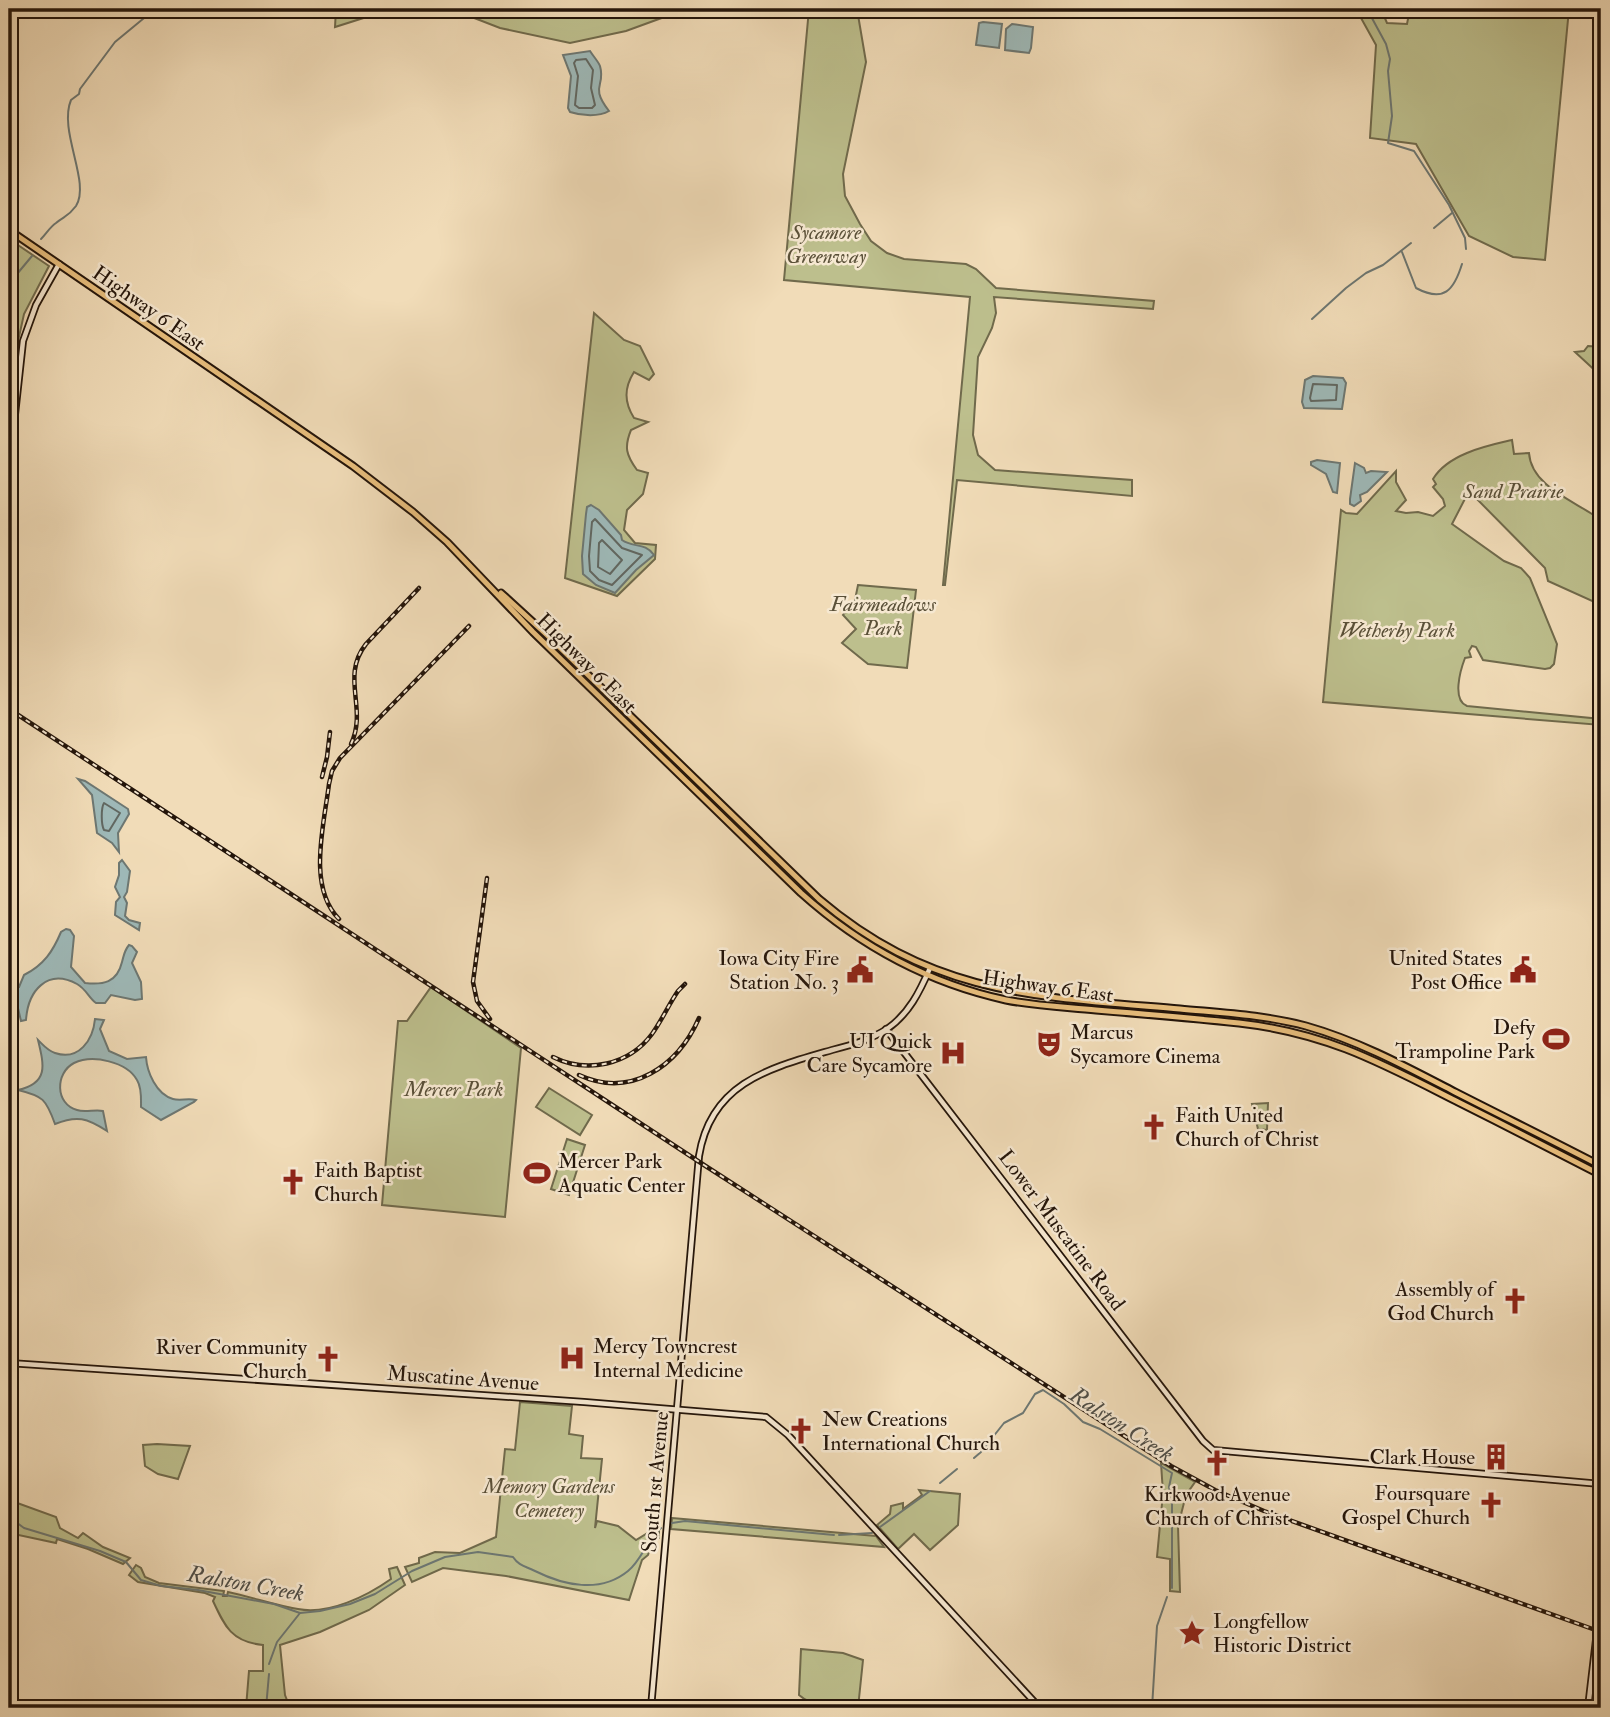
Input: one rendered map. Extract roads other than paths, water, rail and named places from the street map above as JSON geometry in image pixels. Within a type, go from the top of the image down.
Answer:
[{"type":"main road","name":"Highway 6 East","points":[[9,230],[373,480],[432,528],[533,632],[801,893],[880,953],[927,975],[982,994],[1032,1004],[1273,1027],[1321,1039],[1370,1058],[1601,1175]]},
{"type":"main road","points":[[9,469],[23,341],[36,305],[59,264]]},
{"type":"main road","name":"Highway 6 East","points":[[487,582],[540,628],[819,899],[884,945],[930,968],[974,984],[1022,994],[1256,1017],[1307,1026],[1368,1048],[1601,1166]]},
{"type":"main road","name":"South 1st Avenue","points":[[651,1708],[701,1143],[713,1116],[733,1092],[759,1073],[860,1042],[886,1029],[909,1008],[930,968]]},
{"type":"main road","name":"Lower Muscatine Road","points":[[886,1029],[1203,1441],[1213,1450],[1601,1484]]},
{"type":"main road","name":"Muscatine Avenue","points":[[9,1363],[762,1416],[775,1422],[1040,1708]]},
{"type":"main road","points":[[1588,1708],[1601,1618]]},
{"type":"water","points":[[979,23],[1002,24],[999,48],[976,45]]},
{"type":"water","points":[[1012,24],[1033,27],[1029,53],[1005,50],[1006,29]]},
{"type":"water","points":[[590,51],[600,66],[600,96],[609,111],[590,115],[570,112],[568,108],[571,76],[563,55]]},
{"type":"water","points":[[1313,376],[1343,378],[1346,383],[1342,409],[1304,408],[1302,402],[1305,380]]},
{"type":"water","points":[[1317,460],[1340,463],[1337,493],[1333,492],[1326,474],[1311,465],[1311,462]]},
{"type":"water","points":[[1355,463],[1364,468],[1366,473],[1387,472],[1367,492],[1360,495],[1361,501],[1354,506],[1350,504],[1350,499]]},
{"type":"water","points":[[591,505],[599,510],[621,535],[622,540],[647,548],[654,555],[615,593],[596,585],[583,574],[586,514],[587,507]]},
{"type":"water","points":[[78,779],[128,809],[129,814],[118,833],[119,852],[112,843],[97,833],[92,795]]},
{"type":"water","points":[[122,860],[130,871],[124,897],[127,903],[125,916],[140,923],[139,930],[115,915],[116,902],[120,897],[115,887],[119,863]]},
{"type":"water","points":[[66,929],[74,936],[71,967],[85,983],[98,984],[113,978],[120,969],[126,949],[129,945],[132,946],[137,952],[132,963],[141,982],[142,999],[111,995],[105,1003],[96,1003],[77,984],[57,979],[41,985],[35,992],[26,1020],[21,1021],[17,1004],[9,1003],[9,989],[19,987],[24,975],[42,962],[61,932]]},
{"type":"water","points":[[95,1019],[104,1020],[100,1029],[109,1051],[127,1059],[146,1057],[150,1076],[162,1092],[173,1099],[196,1100],[161,1120],[141,1107],[139,1083],[126,1068],[109,1061],[82,1060],[74,1063],[63,1074],[61,1095],[70,1107],[77,1110],[103,1111],[107,1131],[82,1119],[70,1119],[55,1124],[42,1100],[18,1090],[28,1087],[40,1078],[42,1057],[38,1040],[52,1052],[71,1054],[88,1041]]},
{"type":"waterway","points":[[41,239],[73,210],[80,196],[78,170],[68,126],[71,100],[79,94],[115,42],[155,9]]},
{"type":"waterway","points":[[1367,9],[1386,44],[1390,59],[1388,71],[1392,116],[1388,143],[1414,151],[1449,205],[1465,238],[1466,249]]},
{"type":"waterway","points":[[1434,228],[1452,213]]},
{"type":"waterway","points":[[1312,319],[1346,288],[1366,273],[1383,265],[1411,243]]},
{"type":"waterway","points":[[1402,252],[1416,288],[1434,294],[1441,294],[1451,287],[1462,264]]},
{"type":"waterway","points":[[9,304],[16,294],[12,280],[32,256]]},
{"type":"waterway","points":[[9,309],[9,323]]},
{"type":"waterway","name":"Ralston Creek","points":[[974,1458],[1004,1423],[1023,1413],[1035,1394],[1043,1390],[1064,1404],[1083,1422],[1100,1429],[1172,1473],[1169,1487],[1172,1500],[1172,1588]]},
{"type":"waterway","name":"Ralston Creek","points":[[940,1483],[957,1469]]},
{"type":"waterway","name":"Ralston Creek","points":[[880,1527],[930,1491]]},
{"type":"waterway","name":"Ralston Creek","points":[[9,1517],[24,1528],[100,1551],[126,1562],[141,1580],[161,1586],[274,1604],[300,1613],[350,1604],[375,1594],[412,1571],[445,1557],[478,1552],[513,1557],[523,1566],[569,1583],[606,1583],[628,1571],[661,1528]]},
{"type":"waterway","name":"Ralston Creek","points":[[672,1523],[685,1521],[834,1535]]},
{"type":"waterway","name":"Ralston Creek","points":[[839,1535],[872,1533]]},
{"type":"waterway","name":"Ralston Creek","points":[[1152,1708],[1157,1626],[1167,1597]]},
{"type":"waterway","points":[[269,1664],[277,1642],[300,1613]]},
{"type":"waterway","points":[[266,1708],[269,1674]]},
{"type":"railway","points":[[351,744],[357,718],[354,681],[359,656],[366,644],[419,588]]},
{"type":"railway","points":[[339,919],[329,906],[320,873],[322,836],[332,771],[340,758],[469,626]]},
{"type":"railway","points":[[9,709],[704,1165],[1171,1466],[1215,1490],[1264,1511],[1601,1632]]},
{"type":"railway","points":[[322,777],[330,732]]},
{"type":"railway","points":[[487,878],[473,982],[477,1001],[490,1019]]},
{"type":"railway","points":[[553,1057],[580,1065],[593,1065],[607,1064],[632,1053],[652,1034],[685,984]]},
{"type":"railway","points":[[579,1075],[617,1083],[651,1073],[679,1051],[699,1018]]},
{"type":"place","name":"Iowa City Fire Station No. 3","points":[[860,970]]},
{"type":"place","name":"United States Post Office","points":[[1523,970]]},
{"type":"place","name":"Defy Trampoline Park","points":[[1556,1039]]},
{"type":"place","name":"Marcus Sycamore Cinema","points":[[1049,1044]]},
{"type":"place","name":"UI Quick Care Sycamore","points":[[953,1053]]},
{"type":"place","name":"Faith United Church of Christ","points":[[1154,1127]]},
{"type":"place","name":"Mercer Park Aquatic Center","points":[[537,1173]]},
{"type":"place","name":"Faith Baptist Church","points":[[293,1182]]},
{"type":"place","name":"Assembly of God Church","points":[[1515,1301]]},
{"type":"place","name":"Mercy Towncrest Internal Medicine","points":[[572,1358]]},
{"type":"place","name":"River Community Church","points":[[328,1359]]},
{"type":"place","name":"New Creations International Church","points":[[801,1431]]},
{"type":"place","name":"Clark House","points":[[1496,1457]]},
{"type":"place","name":"Kirkwood Avenue Church of Christ","points":[[1217,1463]]},
{"type":"place","name":"Foursquare Gospel Church","points":[[1491,1505]]},
{"type":"place","name":"Longfellow Historic District","points":[[1192,1633]]},
{"type":"park label","name":"Sycamore Greenway","points":[[826,244]]},
{"type":"park label","name":"Sand Prairie","points":[[1513,491]]},
{"type":"park label","name":"Fairmeadows Park","points":[[883,616]]},
{"type":"park label","name":"Wetherby Park","points":[[1397,630]]},
{"type":"park label","name":"Mercer Park","points":[[454,1089]]},
{"type":"park label","name":"Memory Gardens Cemetery","points":[[549,1498]]}]
